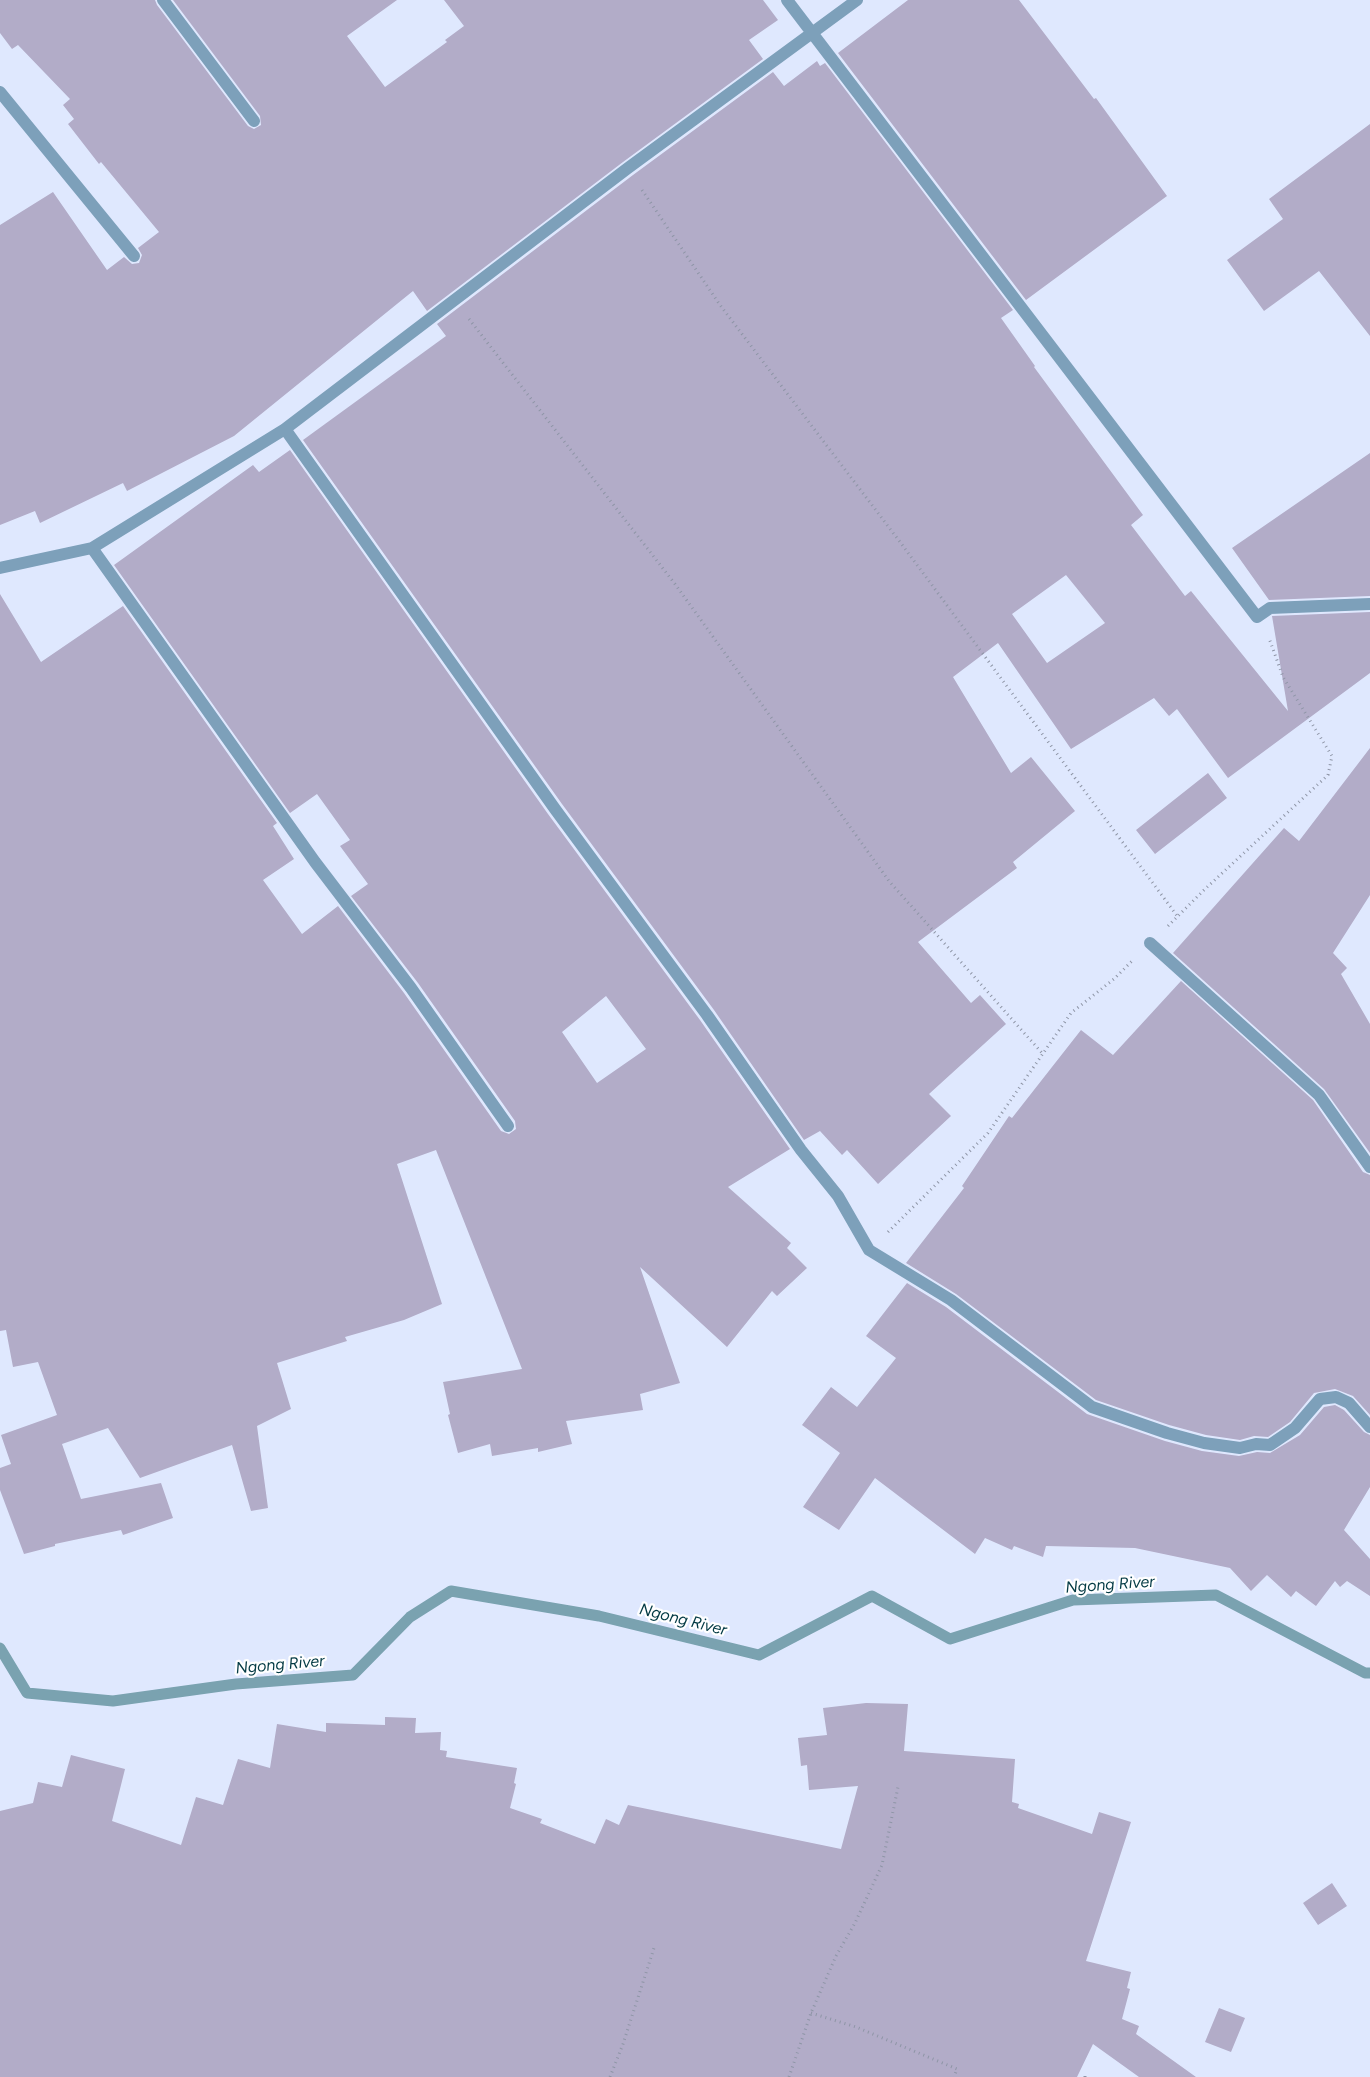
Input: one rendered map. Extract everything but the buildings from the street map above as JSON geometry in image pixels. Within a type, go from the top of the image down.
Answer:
[{"type":"street","points":[[163,0],[254,121]]},
{"type":"street","points":[[787,0],[1258,617],[1270,608],[1370,604]]},
{"type":"street","points":[[0,568],[92,548],[285,429],[628,168],[857,0]]},
{"type":"street","points":[[0,92],[134,256]]},
{"type":"street","points":[[285,429],[555,808],[707,1015],[801,1150],[838,1196],[870,1250],[951,1300],[1066,1389],[1098,1410],[1117,1414],[1176,1436],[1204,1443],[1240,1448],[1256,1444],[1270,1446],[1295,1428],[1320,1399],[1336,1397],[1349,1402],[1370,1427]]},
{"type":"street","points":[[92,548],[315,862],[411,988],[508,1126]]},
{"type":"street","points":[[1150,943],[1318,1096],[1370,1166]]},
{"type":"path","points":[[628,168],[720,305],[906,550],[1178,917]]},
{"type":"path","points":[[454,300],[675,584],[889,881],[1042,1053]]},
{"type":"path","points":[[789,2077],[810,2013],[836,1956],[855,1923],[882,1865],[898,1787]]},
{"type":"path","points":[[610,2077],[623,2044],[654,1948]]},
{"type":"path","points":[[810,2013],[856,2027],[957,2069],[954,2077]]},
{"type":"waterway","name":"Ngong River","points":[[0,1648],[27,1693],[113,1701],[236,1684],[353,1675],[410,1617],[451,1591],[599,1616],[759,1655],[872,1596],[950,1639],[1073,1600],[1216,1595],[1365,1673],[1370,1673]]}]
